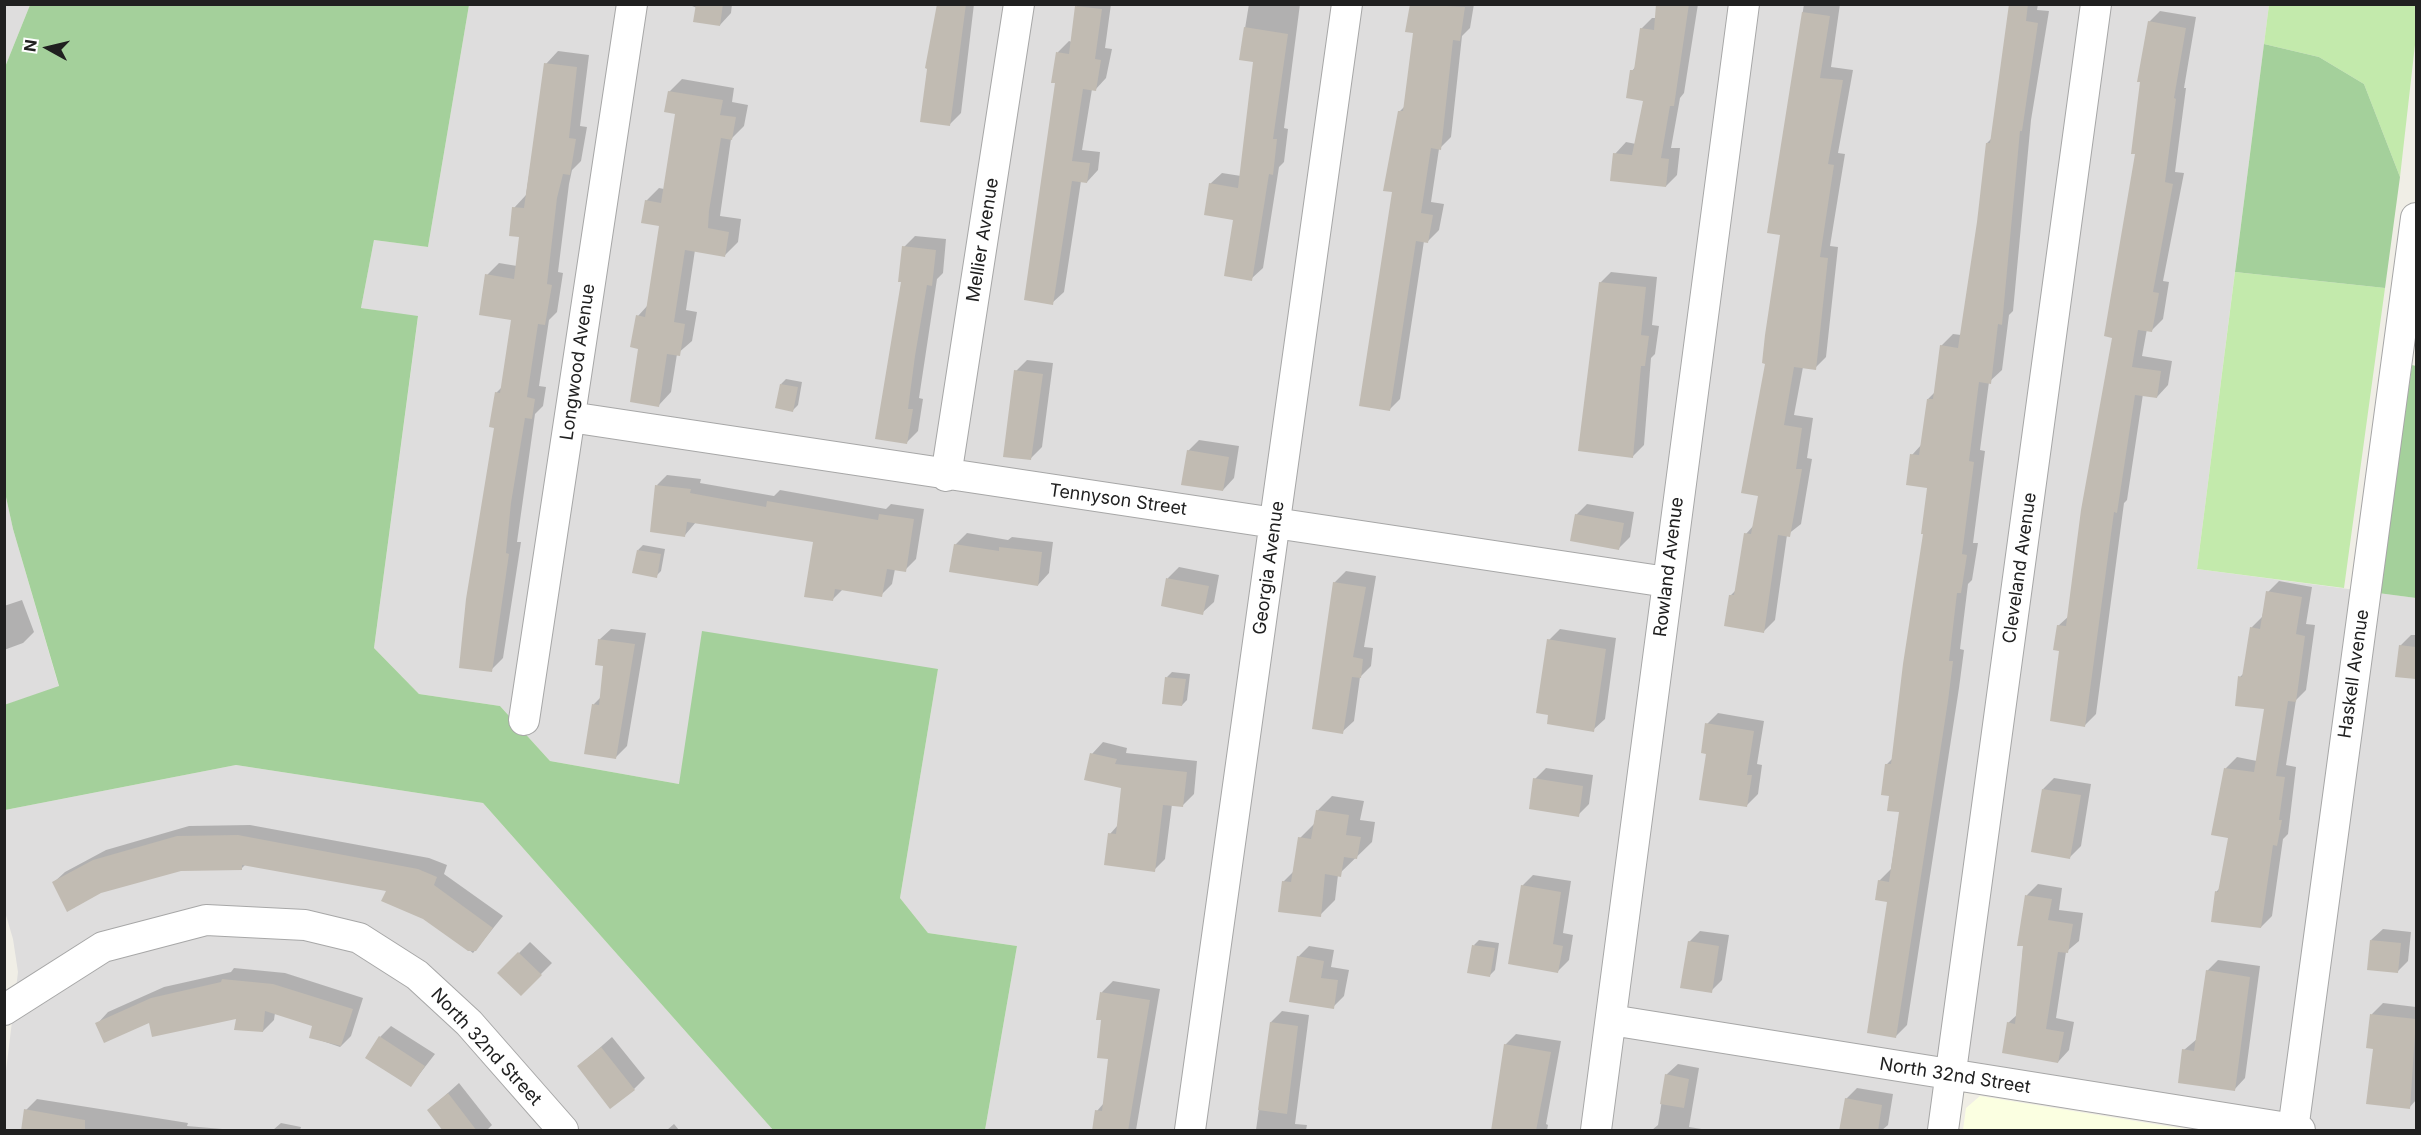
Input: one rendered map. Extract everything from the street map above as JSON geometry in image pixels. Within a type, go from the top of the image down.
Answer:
[{"type":"street","name":"Longwood Avenue","points":[[524,720],[632,4]]},
{"type":"street","name":"Mellier Avenue","points":[[946,476],[1019,4]]},
{"type":"street","name":"Georgia Avenue","points":[[1190,1131],[1347,4]]},
{"type":"street","name":"Rowland Avenue","points":[[1596,1131],[1744,4]]},
{"type":"street","name":"Cleveland Avenue","points":[[1943,1131],[2096,4]]},
{"type":"street","name":"Haskell Avenue","points":[[2295,1130],[2416,218]]},
{"type":"street","name":"Tennyson Street","points":[[570,417],[946,476],[1276,522],[1667,582]]},
{"type":"street","name":"North 32nd Street","points":[[4,1010],[103,947],[206,920],[305,925],[359,938],[417,975],[468,1023],[563,1131]]},
{"type":"street","name":"North 32nd Street","points":[[1611,1020],[2295,1130]]},
{"type":"shaded area","points":[[5,5],[30,5],[5,67]]},
{"type":"shaded area","points":[[469,5],[2269,5],[2197,569],[2416,598],[2416,1130],[2306,1130],[1942,1063],[1932,1130],[985,1130],[1017,946],[928,933],[900,898],[938,669],[679,784],[550,761],[500,706],[419,694],[374,648],[418,317],[361,308],[374,240],[428,247]]},
{"type":"shaded area","points":[[4,488],[13,529],[59,687],[5,705]]},
{"type":"shaded area","points":[[236,765],[483,803],[773,1130],[5,1130],[5,1079],[18,972],[13,939],[5,912],[5,810]]},
{"type":"shaded area","points":[[1980,1096],[2191,1130],[1963,1130],[1966,1108]]},
{"type":"green space","points":[[30,5],[469,5],[428,247],[374,240],[361,308],[418,316],[374,648],[419,694],[500,706],[550,761],[679,784],[702,631],[938,669],[900,898],[928,933],[1017,946],[985,1130],[773,1130],[483,803],[236,765],[5,810],[4,705],[59,686],[13,529],[4,488],[5,67]]},
{"type":"green space","points":[[2269,5],[2416,5],[2416,36],[2400,177],[2364,84],[2319,57],[2264,44]]},
{"type":"green space","points":[[2264,44],[2319,57],[2364,84],[2400,177],[2385,288],[2235,272]]},
{"type":"green space","points":[[2235,272],[2385,288],[2344,588],[2197,569]]},
{"type":"green space","points":[[2412,365],[2416,366],[2416,598],[2378,593]]},
{"type":"building","points":[[696,4],[723,4],[720,26],[693,22]]},
{"type":"building","points":[[937,4],[966,4],[950,126],[920,122],[927,69],[925,68]]},
{"type":"building","points":[[1410,4],[1465,7],[1460,41],[1453,40],[1441,150],[1431,148],[1421,213],[1433,215],[1428,243],[1416,241],[1390,411],[1359,406],[1392,192],[1383,191],[1398,111],[1403,111],[1413,33],[1405,32]]},
{"type":"building","points":[[1656,4],[1689,4],[1674,106],[1670,106],[1661,158],[1669,159],[1666,187],[1610,181],[1613,153],[1632,155],[1643,101],[1626,98],[1630,70],[1634,70],[1640,28],[1654,30]]},
{"type":"building","points":[[2009,4],[2028,4],[2026,21],[2038,23],[2022,131],[2020,131],[2002,325],[1998,324],[1991,384],[1979,382],[1969,461],[1974,462],[1962,554],[1967,555],[1961,593],[1957,593],[1949,661],[1953,661],[1948,701],[1896,1038],[1867,1033],[1887,902],[1875,900],[1878,880],[1889,882],[1899,812],[1887,811],[1889,796],[1881,795],[1885,764],[1891,764],[1903,664],[1923,534],[1921,534],[1927,488],[1906,485],[1910,454],[1919,455],[1927,399],[1933,399],[1940,345],[1958,348],[1986,143],[1990,143]]},
{"type":"building","points":[[1075,6],[1102,9],[1095,59],[1101,60],[1096,91],[1083,89],[1072,161],[1090,163],[1087,183],[1072,181],[1053,305],[1024,300],[1055,83],[1051,83],[1056,52],[1069,54]]},
{"type":"building","points":[[1802,12],[1830,16],[1820,78],[1843,80],[1828,164],[1834,165],[1820,257],[1828,258],[1816,370],[1794,367],[1784,425],[1802,428],[1796,469],[1802,469],[1790,537],[1778,535],[1764,633],[1724,626],[1729,595],[1734,595],[1744,533],[1751,534],[1758,496],[1741,493],[1765,364],[1762,363],[1765,335],[1780,235],[1767,233]]},
{"type":"building","points":[[2148,21],[2186,28],[2174,98],[2176,99],[2165,182],[2173,184],[2153,292],[2159,293],[2152,332],[2138,330],[2132,367],[2161,371],[2157,398],[2135,395],[2117,513],[2114,512],[2085,727],[2050,721],[2059,651],[2053,650],[2057,625],[2066,626],[2081,510],[2112,338],[2104,336],[2135,154],[2131,154],[2140,82],[2137,82]]},
{"type":"building","points":[[1244,27],[1288,34],[1273,139],[1277,139],[1273,175],[1269,174],[1252,281],[1224,276],[1233,220],[1204,215],[1209,183],[1238,188],[1253,62],[1239,60]]},
{"type":"building","points":[[544,63],[577,67],[569,138],[576,139],[570,175],[563,174],[557,198],[547,284],[552,285],[545,325],[538,324],[527,397],[535,399],[532,419],[525,418],[511,503],[506,553],[509,554],[492,672],[459,668],[466,599],[494,428],[489,427],[495,392],[500,393],[511,320],[479,315],[485,274],[514,279],[519,237],[509,236],[512,207],[524,208]]},
{"type":"building","points":[[668,91],[723,100],[720,115],[736,117],[732,140],[721,138],[709,211],[708,228],[729,232],[725,257],[685,250],[674,322],[685,324],[680,356],[667,354],[659,407],[630,402],[638,349],[630,347],[636,315],[645,317],[659,226],[641,223],[645,200],[661,203],[675,114],[664,112]]},
{"type":"building","points":[[902,246],[936,250],[932,286],[927,285],[915,356],[908,409],[913,409],[907,444],[875,439],[901,282],[898,282]]},
{"type":"building","points":[[1599,282],[1646,287],[1641,335],[1649,336],[1645,366],[1641,366],[1633,458],[1578,451]]},
{"type":"building","points":[[1014,370],[1043,374],[1031,460],[1003,457]]},
{"type":"building","points":[[780,384],[798,387],[793,412],[775,408]]},
{"type":"building","points":[[1187,450],[1229,457],[1223,491],[1181,485]]},
{"type":"building","points":[[655,485],[691,489],[690,493],[766,507],[767,501],[878,520],[879,514],[914,519],[906,572],[887,569],[882,597],[835,589],[833,601],[804,597],[813,542],[687,522],[685,537],[650,532]]},
{"type":"building","points":[[1575,514],[1624,523],[1619,550],[1570,541]]},
{"type":"building","points":[[954,544],[999,551],[999,547],[1042,552],[1038,586],[949,572]]},
{"type":"building","points":[[637,550],[661,554],[657,578],[632,573]]},
{"type":"building","points":[[1166,578],[1209,586],[1203,615],[1161,606]]},
{"type":"building","points":[[1333,582],[1366,587],[1353,657],[1363,659],[1361,678],[1352,677],[1343,734],[1312,729]]},
{"type":"building","points":[[2266,591],[2302,597],[2296,634],[2305,636],[2296,702],[2288,701],[2276,776],[2285,777],[2279,820],[2282,820],[2277,846],[2273,845],[2261,928],[2211,922],[2215,891],[2218,892],[2228,838],[2211,835],[2224,768],[2254,772],[2264,709],[2235,706],[2238,676],[2242,677],[2250,627],[2260,629]]},
{"type":"building","points":[[598,639],[635,644],[616,759],[584,754],[592,704],[599,705],[603,666],[595,665]]},
{"type":"building","points":[[1547,639],[1606,649],[1594,732],[1547,724],[1548,715],[1536,713]]},
{"type":"building","points":[[2399,645],[2416,647],[2416,679],[2395,677]]},
{"type":"building","points":[[1165,677],[1186,679],[1182,706],[1162,704]]},
{"type":"building","points":[[1705,723],[1754,731],[1747,775],[1752,775],[1747,807],[1699,800],[1706,754],[1701,753]]},
{"type":"building","points":[[1090,753],[1117,759],[1115,764],[1187,772],[1183,807],[1163,805],[1155,872],[1104,865],[1108,833],[1116,834],[1121,788],[1084,780]]},
{"type":"building","points":[[1533,778],[1583,786],[1579,817],[1529,809]]},
{"type":"building","points":[[2042,789],[2081,795],[2070,859],[2031,852]]},
{"type":"building","points":[[1316,810],[1349,815],[1346,835],[1361,837],[1357,859],[1344,857],[1341,877],[1325,874],[1321,917],[1278,912],[1282,881],[1291,882],[1298,837],[1311,839]]},
{"type":"building","points":[[238,835],[418,869],[437,877],[434,885],[493,928],[476,951],[468,951],[423,919],[381,901],[386,891],[242,865],[242,870],[181,871],[101,893],[67,912],[52,882],[93,860],[177,836]]},
{"type":"building","points":[[1521,885],[1561,892],[1553,944],[1563,946],[1558,973],[1508,964]]},
{"type":"building","points":[[2025,895],[2052,899],[2048,920],[2073,924],[2068,953],[2058,952],[2046,1029],[2064,1032],[2058,1063],[2002,1053],[2007,1022],[2015,1024],[2023,946],[2017,946]]},
{"type":"building","points":[[2370,940],[2401,943],[2398,973],[2367,970]]},
{"type":"building","points":[[1688,941],[1719,946],[1712,993],[1680,988]]},
{"type":"building","points":[[1472,945],[1495,948],[1490,977],[1467,973]]},
{"type":"building","points":[[518,952],[542,975],[521,996],[497,973]]},
{"type":"building","points":[[1297,956],[1324,961],[1321,978],[1338,980],[1334,1009],[1289,1002]]},
{"type":"building","points":[[2206,970],[2250,977],[2235,1091],[2178,1083],[2182,1049],[2194,1051]]},
{"type":"building","points":[[222,979],[273,984],[353,1009],[341,1046],[309,1038],[312,1026],[265,1011],[263,1032],[234,1030],[236,1019],[152,1037],[149,1023],[104,1043],[95,1023],[151,998],[221,982]]},
{"type":"building","points":[[1100,992],[1150,1000],[1128,1131],[1092,1131],[1095,1110],[1102,1111],[1108,1059],[1097,1058],[1101,1020],[1096,1020]]},
{"type":"building","points":[[2370,1014],[2416,1019],[2410,1109],[2366,1104],[2373,1049],[2366,1048]]},
{"type":"building","points":[[1270,1022],[1298,1026],[1287,1114],[1258,1110]]},
{"type":"building","points":[[379,1036],[425,1066],[411,1087],[365,1058]]},
{"type":"building","points":[[1504,1044],[1551,1052],[1536,1131],[1491,1131]]},
{"type":"building","points":[[601,1047],[635,1090],[610,1109],[577,1066]]},
{"type":"building","points":[[1665,1074],[1689,1079],[1684,1108],[1660,1104]]},
{"type":"building","points":[[448,1093],[477,1131],[443,1131],[427,1110]]},
{"type":"building","points":[[1845,1098],[1882,1105],[1878,1131],[1839,1131]]},
{"type":"building","points":[[24,1109],[85,1120],[85,1131],[21,1131]]}]
